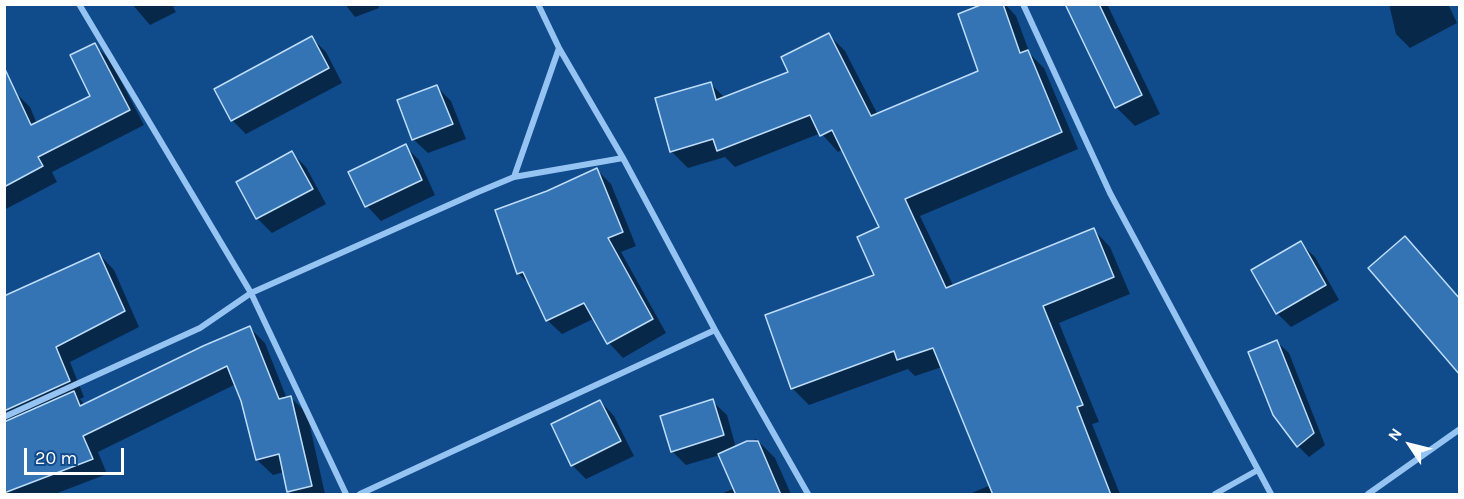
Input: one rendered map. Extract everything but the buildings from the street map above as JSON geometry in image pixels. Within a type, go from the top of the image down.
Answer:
[{"type":"street","points":[[79,4],[251,293],[346,495]]},
{"type":"street","points":[[538,4],[559,48],[623,158],[715,330],[808,495]]},
{"type":"street","points":[[1023,4],[1110,193],[1256,471],[1271,495]]},
{"type":"street","points":[[514,177],[559,48]]},
{"type":"street","points":[[4,417],[200,328],[251,293],[514,177],[623,158]]},
{"type":"street","points":[[360,495],[715,330]]},
{"type":"street","points":[[1368,495],[1460,429]]},
{"type":"street","points":[[1215,495],[1256,471]]}]
